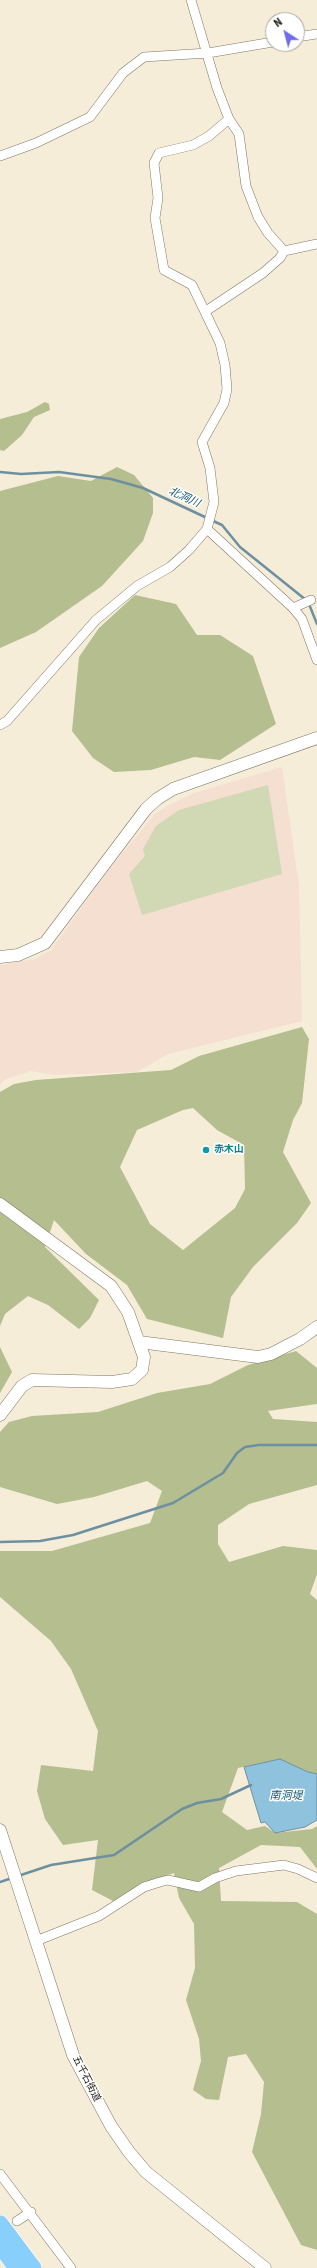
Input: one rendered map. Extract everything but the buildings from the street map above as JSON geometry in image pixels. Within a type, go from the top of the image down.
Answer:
[{"type":"highway","points":[[0,2224],[33,2268]]},
{"type":"highway","points":[[0,2245],[17,2268]]},
{"type":"street","points":[[191,0],[208,53],[217,88],[229,119],[240,134],[246,186],[258,217],[268,233],[284,251]]},
{"type":"street","points":[[305,36],[317,34]]},
{"type":"street","points":[[0,156],[36,142],[90,117],[123,73],[144,57],[208,53],[265,43]]},
{"type":"street","points":[[0,726],[7,721],[96,620],[137,586],[170,567],[194,546],[207,529],[214,502],[210,468],[202,442],[224,403],[227,388],[220,343],[192,285],[164,270],[155,218],[158,198],[154,163],[159,153],[193,145],[209,136],[229,119]]},
{"type":"street","points":[[206,312],[263,273],[280,258],[284,251],[317,244]]},
{"type":"street","points":[[207,529],[294,608],[302,619],[317,660]]},
{"type":"street","points":[[294,608],[311,600]]},
{"type":"street","points":[[0,958],[18,955],[45,943],[146,809],[157,799],[173,789],[317,738]]},
{"type":"street","points":[[0,1204],[111,1286],[128,1312],[140,1342],[144,1357],[142,1370],[132,1379],[112,1382],[32,1380],[22,1386],[0,1415]]},
{"type":"street","points":[[140,1342],[240,1356],[258,1357],[272,1354],[295,1342],[317,1327]]},
{"type":"street","name":"五千石街道","points":[[0,1830],[73,2055],[88,2086],[129,2152],[146,2172],[166,2190],[265,2268]]},
{"type":"street","points":[[36,1941],[100,1916],[144,1887],[168,1880],[199,1887],[215,1878],[236,1871],[284,1865],[298,1868],[317,1878]]},
{"type":"street","points":[[0,2174],[31,2212],[71,2268]]},
{"type":"street","points":[[17,2221],[31,2212]]},
{"type":"shaded area","points":[[282,767],[299,886],[302,1021],[168,1054],[137,1072],[55,1075],[31,1071],[6,1079],[0,1084],[0,965],[35,959],[51,950],[107,872],[154,815],[167,806],[194,793]]},
{"type":"green space","points":[[45,402],[49,404],[50,410],[34,417],[22,435],[4,451],[0,450],[0,419],[27,412]]},
{"type":"green space","points":[[117,467],[134,475],[153,498],[153,513],[143,541],[102,586],[36,632],[0,648],[0,491],[58,476],[91,481]]},
{"type":"green space","points":[[135,595],[176,604],[197,635],[220,635],[253,656],[276,724],[220,760],[194,757],[151,770],[114,772],[93,758],[72,731],[79,657],[99,628]]},
{"type":"green space","points":[[268,785],[282,874],[142,915],[129,874],[145,856],[143,849],[156,826],[179,810]]},
{"type":"green space","points":[[302,1027],[309,1039],[302,1103],[293,1120],[283,1152],[311,1203],[297,1223],[253,1267],[231,1297],[223,1338],[147,1319],[127,1285],[86,1254],[54,1220],[45,1247],[99,1300],[90,1318],[79,1329],[48,1305],[28,1296],[5,1314],[0,1326],[0,1092],[14,1084],[36,1080],[171,1070],[199,1056]],"holes":[[[193,1108],[217,1130],[244,1145],[245,1189],[235,1208],[183,1250],[150,1224],[120,1167],[137,1130],[183,1110]]]},
{"type":"green space","points":[[0,1347],[12,1372],[0,1393]]},
{"type":"green space","points":[[296,1351],[317,1368],[317,1404],[268,1411],[273,1419],[317,1422],[317,1485],[249,1504],[218,1525],[218,1544],[229,1562],[283,1546],[317,1550],[317,1574],[310,1594],[317,1600],[317,1774],[308,1772],[280,1759],[238,1768],[222,1812],[247,1830],[265,1826],[275,1833],[312,1829],[317,1826],[317,1869],[300,1847],[261,1845],[219,1868],[221,1901],[297,1902],[317,1914],[317,2250],[301,2245],[252,2152],[261,2114],[264,2082],[246,2054],[228,2057],[219,2100],[206,2099],[193,2090],[201,2061],[199,2039],[186,2000],[195,1968],[194,1924],[179,1898],[174,1873],[142,1884],[113,1901],[92,1890],[98,1840],[63,1845],[45,1819],[37,1791],[41,1765],[93,1771],[98,1731],[71,1669],[51,1641],[0,1597],[0,1551],[52,1551],[150,1523],[162,1491],[147,1481],[94,1497],[57,1504],[0,1487],[0,1432],[9,1422],[32,1416],[98,1412],[157,1393],[210,1384],[248,1365]]},
{"type":"water","name":"南洞堤","points":[[280,1759],[308,1772],[317,1774],[317,1820],[305,1827],[275,1833],[265,1822],[261,1823],[244,1767]]},
{"type":"waterway","name":"北洞川","points":[[0,472],[21,474],[59,472],[111,479],[143,488],[207,518]]},
{"type":"waterway","name":"北洞川","points":[[211,520],[222,525],[240,547],[306,600]]},
{"type":"waterway","name":"北洞川","points":[[309,604],[317,624]]},
{"type":"waterway","points":[[0,1542],[40,1541],[73,1535],[173,1503],[223,1473],[237,1453],[245,1447],[259,1445],[317,1445]]},
{"type":"waterway","points":[[18,1876],[51,1865],[114,1855],[182,1809],[197,1803],[221,1799],[251,1785]]},
{"type":"waterway","points":[[0,1882],[12,1878]]},
{"type":"place","name":"赤木山","points":[[206,1150]]}]
